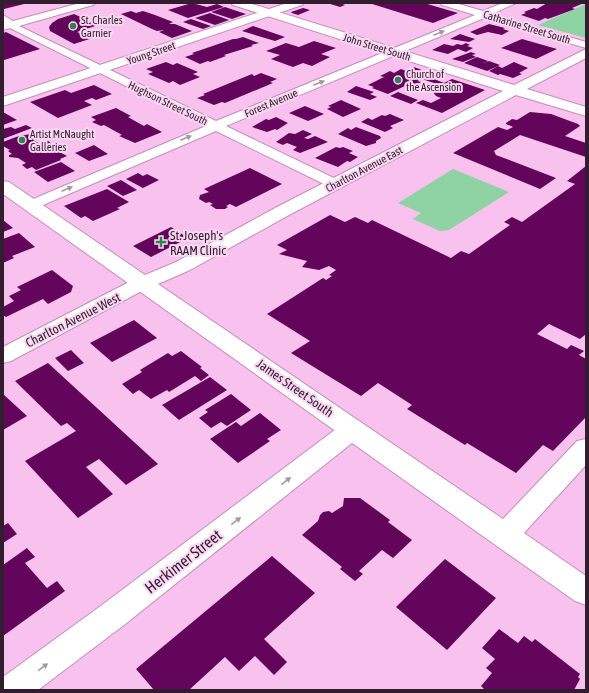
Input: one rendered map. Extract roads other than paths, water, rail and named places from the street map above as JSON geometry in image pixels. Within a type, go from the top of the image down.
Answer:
[{"type":"main road","name":"John Street South","points":[[237,3],[586,112]]},
{"type":"main road","name":"Young Street","points":[[3,102],[298,3]]},
{"type":"main road","name":"Charlton Avenue East","points":[[142,283],[183,266],[335,184],[586,53]]},
{"type":"main road","name":"James Street South","points":[[3,186],[586,592]]},
{"type":"main road","name":"Charlton Avenue West","points":[[3,356],[142,283]]},
{"type":"main road","name":"Herkimer Street","points":[[12,690],[113,615],[353,429]]},
{"type":"main road","points":[[504,536],[586,448]]},
{"type":"street","points":[[6,24],[90,3]]},
{"type":"street","name":"Catharine Street South","points":[[445,3],[586,45]]},
{"type":"street","name":"Forest Avenue","points":[[31,205],[511,3]]},
{"type":"street","name":"Hughson Street South","points":[[6,24],[335,184]]},
{"type":"place","name":"St. Charles Garnier","points":[[73,26]]},
{"type":"place","name":"Church of the Ascension","points":[[398,80]]},
{"type":"place","name":"Artist McNaught Galleries","points":[[22,140]]},
{"type":"place","name":"St. Joseph's RAAM Clinic","points":[[161,242]]}]
